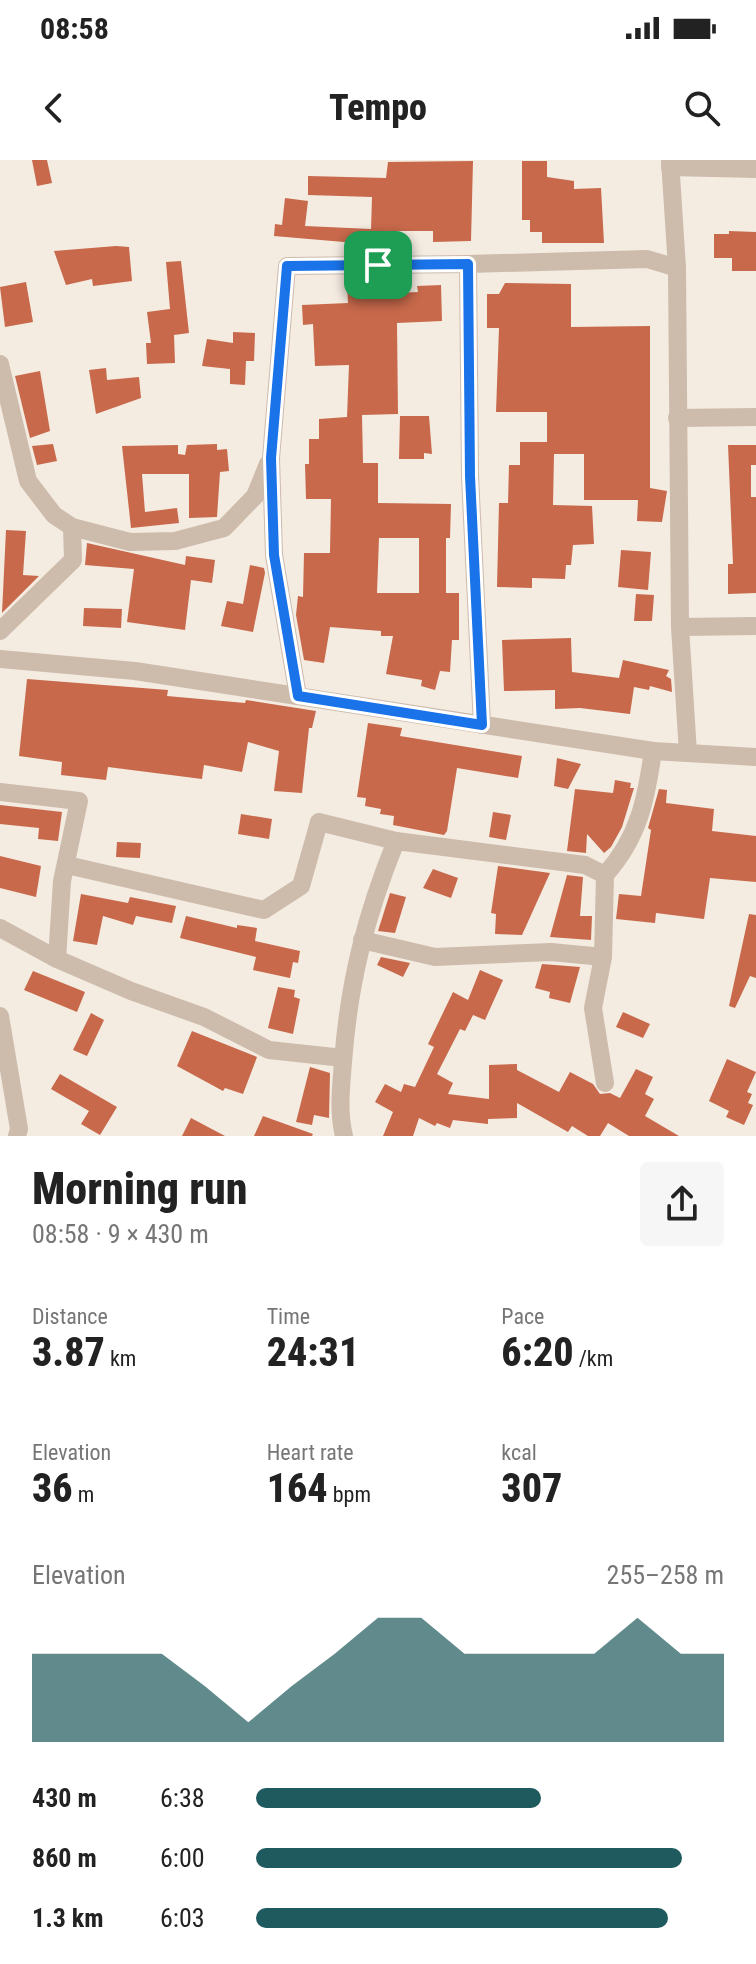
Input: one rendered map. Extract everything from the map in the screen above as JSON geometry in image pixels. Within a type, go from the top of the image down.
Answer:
[{"type":"street","points":[[688,753],[680,627],[677,268],[670,164],[756,169]]},
{"type":"street","points":[[298,696],[274,555],[271,458],[287,266],[647,259],[677,268]]},
{"type":"street","points":[[468,264],[470,476],[482,725]]},
{"type":"street","points":[[0,364],[28,481],[54,515],[72,527],[130,542],[175,541],[224,528],[255,496],[271,458]]},
{"type":"street","points":[[677,418],[756,417]]},
{"type":"street","points":[[0,631],[73,560],[72,527]]},
{"type":"street","points":[[680,627],[756,626]]},
{"type":"street","points":[[0,659],[135,671],[653,751],[756,757]]},
{"type":"street","points":[[605,1083],[593,1008],[603,957],[605,875],[620,859],[646,802],[653,751]]},
{"type":"street","points":[[0,792],[79,801],[62,881],[57,959]]},
{"type":"street","points":[[67,865],[264,910],[301,886],[319,822],[396,841],[585,865],[605,875]]},
{"type":"street","points":[[344,1136],[339,1113],[343,1039],[371,903],[396,841]]},
{"type":"street","points":[[0,928],[57,959],[131,991],[204,1017],[269,1050],[343,1058]]},
{"type":"street","points":[[362,940],[435,957],[551,952],[603,957]]},
{"type":"street","points":[[0,1016],[19,1129],[17,1136]]},
{"type":"building","points":[[32,160],[47,160],[52,183],[37,186]]},
{"type":"building","points":[[473,161],[471,241],[433,242],[433,231],[391,231],[391,243],[379,245],[274,236],[275,224],[282,225],[285,198],[308,201],[305,226],[371,229],[372,197],[308,195],[308,176],[386,178],[388,162]]},
{"type":"building","points":[[522,161],[547,161],[547,177],[574,181],[574,189],[601,188],[604,243],[542,243],[542,232],[530,232],[530,220],[522,220]]},
{"type":"building","points":[[729,231],[756,232],[756,271],[732,271],[732,258],[714,258],[714,234],[729,234]]},
{"type":"building","points":[[129,247],[132,281],[93,286],[92,279],[66,285],[54,251]]},
{"type":"building","points":[[181,261],[189,333],[174,335],[175,363],[147,364],[146,343],[151,343],[147,312],[170,309],[166,262]]},
{"type":"building","points":[[26,282],[33,322],[5,327],[0,287]]},
{"type":"building","points":[[373,283],[373,294],[418,292],[417,286],[441,285],[442,321],[397,323],[398,414],[362,415],[363,463],[378,463],[378,503],[451,504],[450,538],[446,538],[446,593],[459,593],[459,640],[452,640],[450,672],[440,671],[435,690],[421,686],[422,680],[386,674],[393,636],[381,636],[381,631],[330,627],[324,663],[304,660],[296,615],[298,596],[303,597],[304,553],[330,553],[331,499],[306,499],[305,464],[309,464],[309,439],[319,439],[319,419],[347,417],[349,365],[315,366],[313,324],[303,325],[302,305],[348,303],[347,284]],"holes":[[[379,538],[419,538],[419,593],[377,593]]]},
{"type":"building","points":[[505,283],[571,284],[571,327],[650,326],[650,488],[667,491],[662,522],[637,521],[638,500],[584,500],[584,454],[554,454],[553,505],[592,506],[594,544],[573,545],[571,565],[566,565],[565,579],[532,578],[532,588],[497,587],[499,503],[508,503],[509,465],[520,465],[520,442],[547,442],[547,412],[496,412],[499,328],[487,328],[487,294],[499,294]]},
{"type":"building","points":[[233,332],[255,333],[254,361],[246,361],[245,385],[230,384],[230,369],[202,366],[207,339],[233,343]]},
{"type":"building","points":[[106,368],[107,380],[139,377],[141,398],[96,414],[89,370]]},
{"type":"building","points":[[40,371],[50,431],[30,438],[15,376]]},
{"type":"building","points":[[400,416],[429,416],[432,454],[424,453],[424,459],[399,459]]},
{"type":"building","points":[[53,444],[57,461],[37,465],[32,446]]},
{"type":"building","points":[[217,444],[217,450],[227,449],[229,471],[220,472],[217,517],[189,518],[189,474],[142,474],[145,512],[177,508],[179,523],[131,528],[122,446],[178,445],[178,454],[185,455],[187,445]]},
{"type":"building","points":[[728,445],[756,445],[756,465],[751,465],[751,497],[756,497],[756,593],[728,594],[728,564],[733,564]]},
{"type":"building","points":[[6,530],[26,531],[23,575],[39,576],[2,613]]},
{"type":"building","points":[[87,543],[185,565],[186,556],[215,560],[212,583],[191,580],[185,630],[127,622],[134,569],[85,565]]},
{"type":"building","points":[[621,550],[651,552],[648,590],[618,587]]},
{"type":"building","points":[[250,565],[264,568],[265,573],[253,632],[221,626],[227,601],[243,604]]},
{"type":"building","points":[[636,594],[654,595],[652,621],[634,621]]},
{"type":"building","points":[[84,608],[122,609],[121,628],[83,626]]},
{"type":"building","points":[[571,638],[572,672],[619,678],[623,660],[669,670],[666,676],[671,679],[672,692],[650,686],[649,690],[634,687],[630,714],[580,708],[555,709],[555,690],[504,691],[502,640]]},
{"type":"building","points":[[27,679],[168,690],[167,696],[245,703],[246,700],[316,711],[312,728],[309,728],[302,793],[274,791],[279,751],[248,742],[242,772],[204,765],[202,779],[108,767],[106,780],[61,775],[62,762],[19,756]]},
{"type":"building","points":[[368,723],[402,728],[400,736],[522,756],[518,778],[457,768],[444,835],[393,825],[394,816],[380,814],[381,809],[365,806],[366,798],[357,797]]},
{"type":"building","points":[[557,758],[581,764],[568,789],[554,786]]},
{"type":"building","points":[[615,780],[631,783],[630,788],[634,788],[622,827],[611,847],[604,853],[587,834],[586,853],[567,851],[575,789],[613,793]]},
{"type":"building","points":[[659,789],[667,790],[666,803],[714,809],[712,831],[756,836],[756,882],[710,878],[704,919],[656,913],[655,923],[616,919],[619,894],[641,896],[651,830],[648,828]]},
{"type":"building","points":[[0,805],[62,812],[58,841],[38,839],[39,828],[0,824]]},
{"type":"building","points":[[493,812],[511,815],[506,840],[489,837]]},
{"type":"building","points":[[241,814],[272,819],[269,839],[238,834]]},
{"type":"building","points":[[117,842],[141,843],[140,858],[116,857]]},
{"type":"building","points":[[0,856],[41,866],[36,897],[0,888]]},
{"type":"building","points":[[498,866],[550,873],[522,935],[495,934],[496,914],[491,913]]},
{"type":"building","points":[[433,869],[458,878],[451,898],[423,888]]},
{"type":"building","points":[[567,875],[583,877],[580,916],[592,916],[591,940],[550,937]]},
{"type":"building","points":[[390,893],[406,897],[395,933],[378,931]]},
{"type":"building","points":[[81,894],[128,903],[130,897],[176,906],[172,923],[136,916],[133,925],[103,916],[97,945],[73,941]]},
{"type":"building","points":[[749,914],[756,915],[756,978],[750,976],[735,1008],[729,1006]]},
{"type":"building","points":[[186,916],[237,928],[237,925],[257,928],[255,941],[300,951],[298,963],[293,962],[290,978],[253,970],[256,957],[180,938]]},
{"type":"building","points":[[381,957],[410,963],[403,977],[377,965]]},
{"type":"building","points":[[542,964],[580,967],[570,1003],[549,998],[550,992],[535,988]]},
{"type":"building","points":[[480,970],[503,980],[485,1020],[473,1015],[465,1031],[460,1029],[437,1074],[453,1083],[448,1094],[489,1099],[489,1065],[517,1064],[517,1070],[559,1092],[570,1072],[593,1084],[600,1094],[610,1093],[620,1098],[636,1069],[653,1077],[645,1094],[654,1099],[645,1116],[679,1136],[629,1136],[608,1123],[600,1136],[588,1136],[572,1126],[568,1132],[517,1103],[517,1118],[488,1119],[488,1124],[453,1120],[450,1128],[437,1123],[435,1126],[419,1118],[413,1136],[383,1136],[393,1112],[375,1102],[385,1084],[401,1092],[404,1084],[415,1087],[434,1047],[428,1044],[453,992],[468,1000]]},
{"type":"building","points":[[33,971],[85,992],[77,1012],[24,990]]},
{"type":"building","points":[[278,987],[295,990],[294,997],[300,999],[293,1034],[268,1028]]},
{"type":"building","points":[[623,1012],[650,1024],[643,1038],[616,1027]]},
{"type":"building","points":[[91,1013],[104,1020],[87,1056],[73,1050]]},
{"type":"building","points":[[192,1031],[257,1057],[243,1094],[225,1088],[223,1091],[177,1066]]},
{"type":"building","points":[[727,1059],[756,1072],[747,1092],[752,1094],[748,1103],[753,1105],[744,1125],[726,1117],[729,1111],[709,1101]]},
{"type":"building","points":[[310,1067],[330,1073],[329,1118],[314,1115],[312,1125],[296,1122]]},
{"type":"building","points":[[60,1074],[117,1107],[100,1135],[81,1124],[89,1111],[51,1089]]},
{"type":"building","points":[[263,1116],[313,1134],[254,1136]]},
{"type":"building","points":[[191,1118],[225,1136],[182,1136]]},
{"type":"route","points":[[468,264],[470,476],[482,725],[298,696],[274,555],[271,458],[287,266],[378,265],[468,264]]}]
